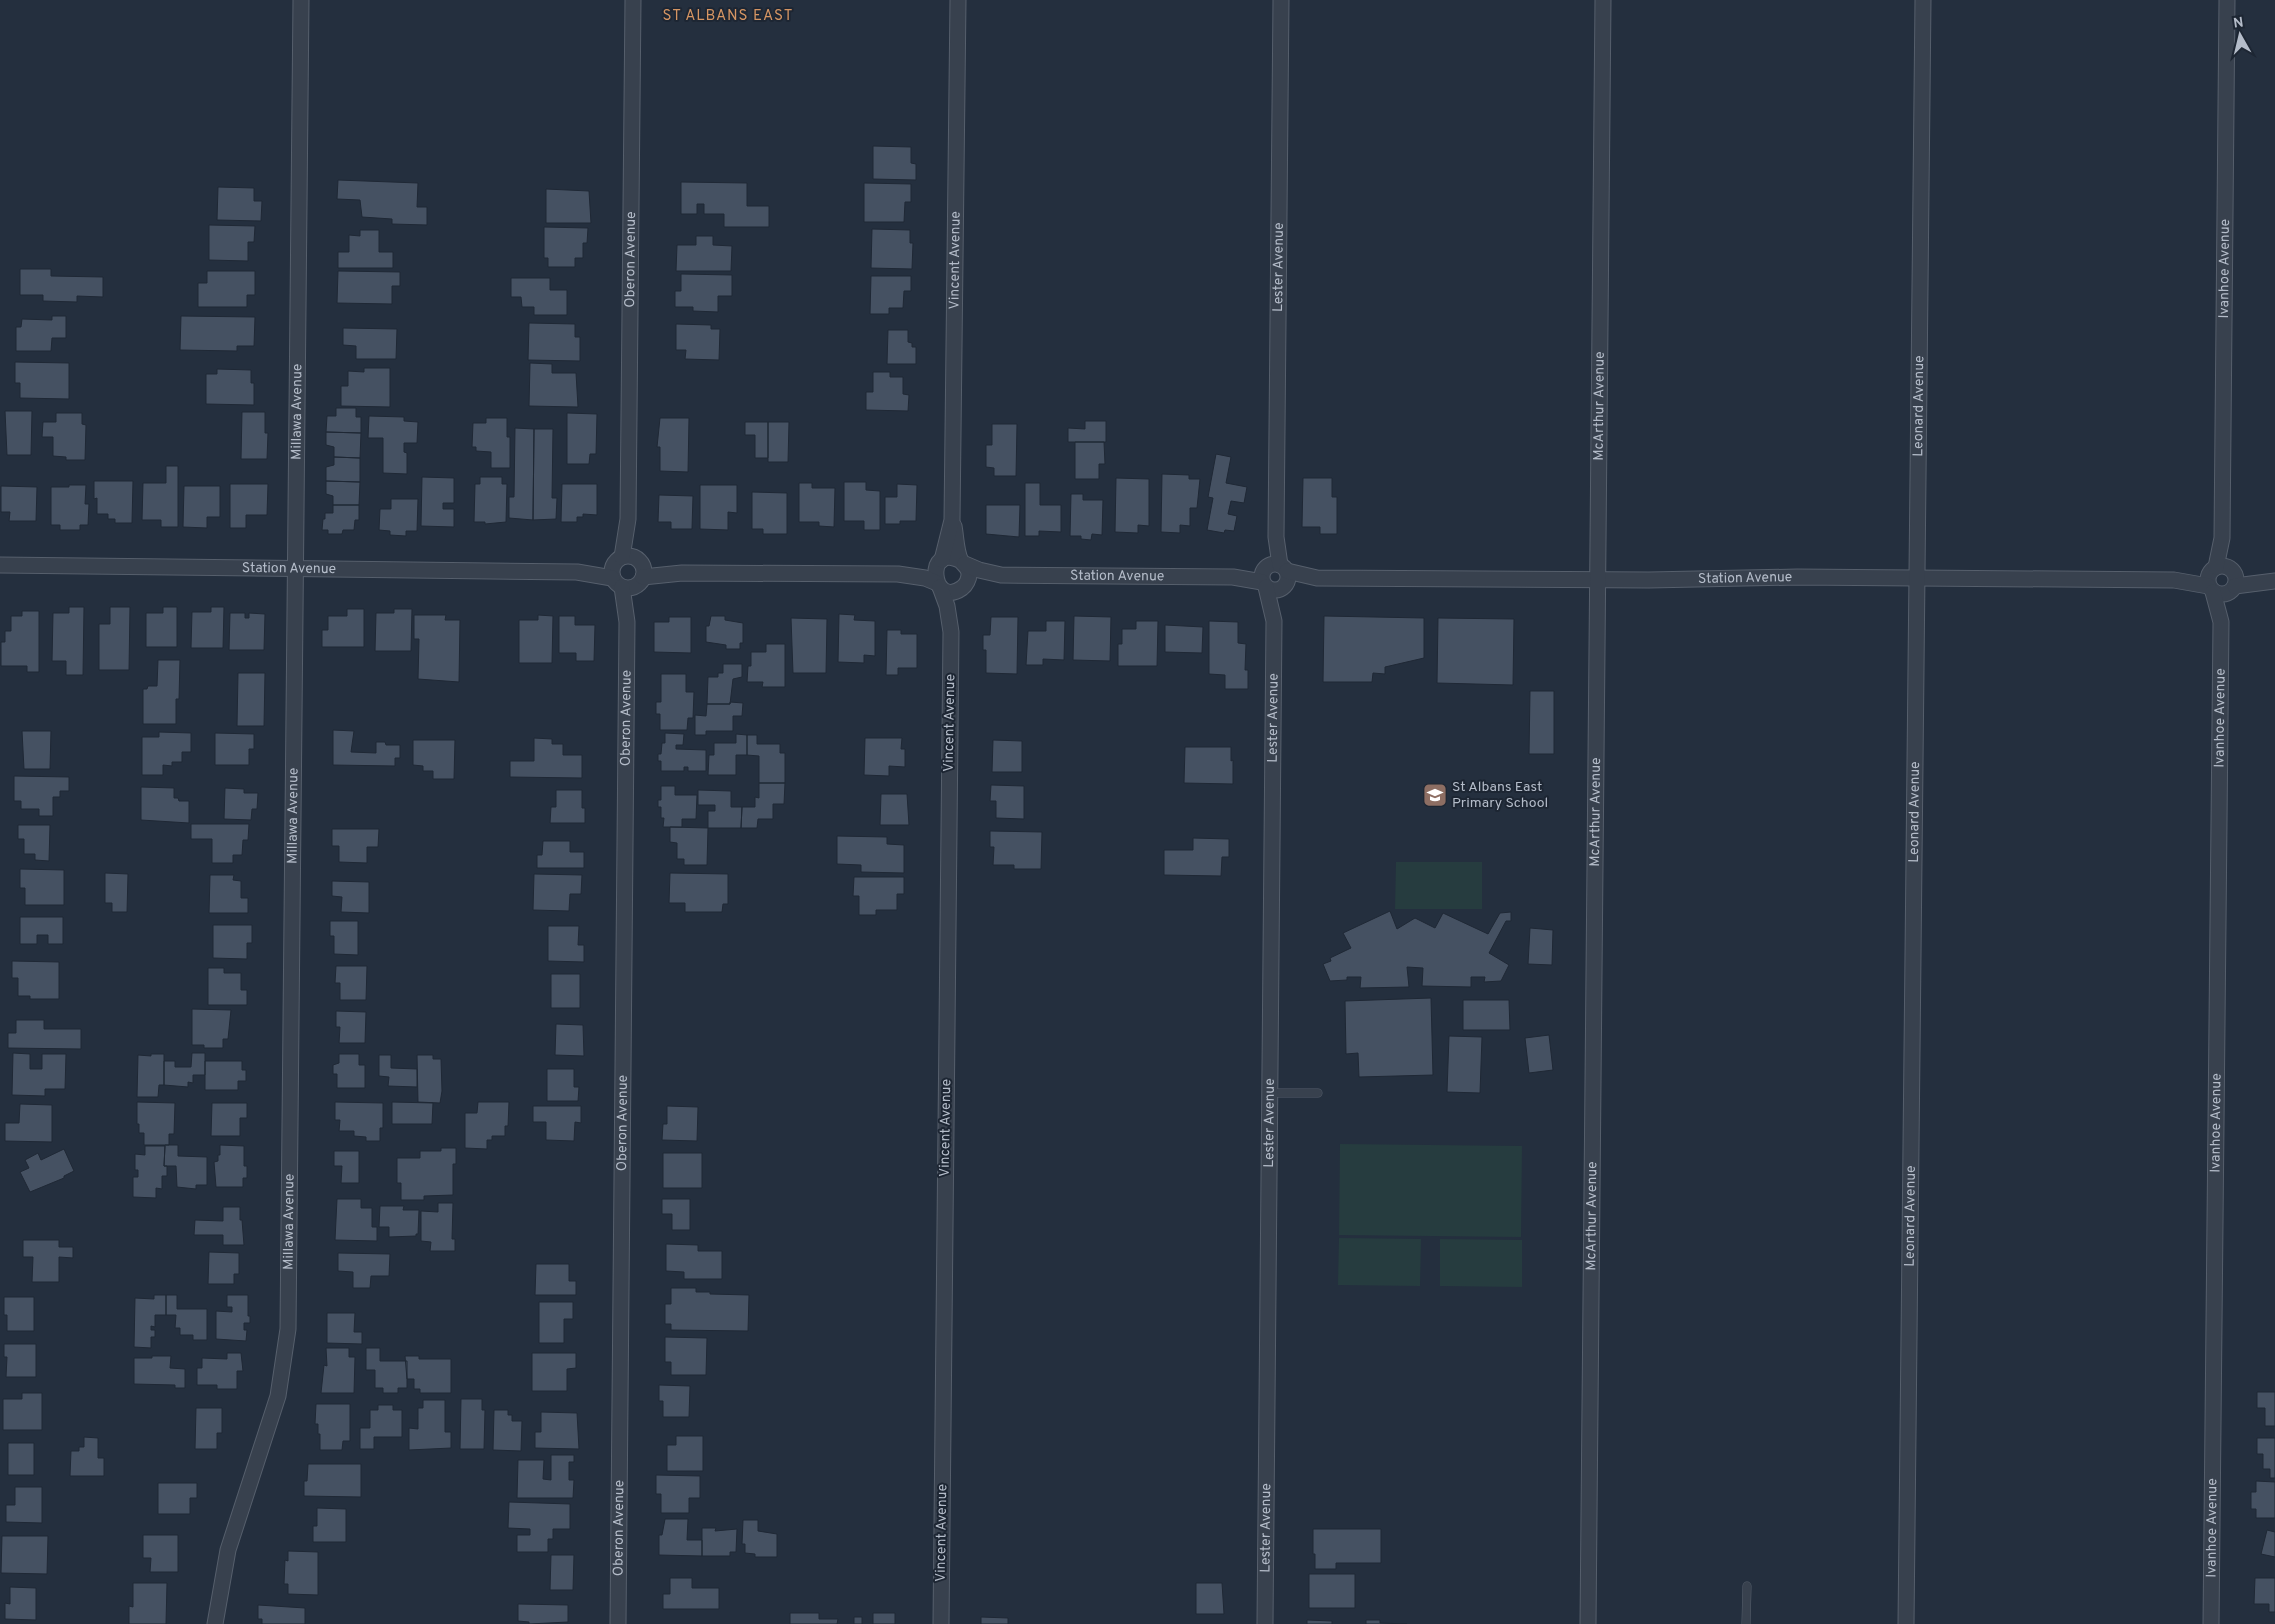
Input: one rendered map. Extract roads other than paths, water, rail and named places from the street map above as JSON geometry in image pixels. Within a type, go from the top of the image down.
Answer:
[{"type":"street","name":"Millawa Avenue","points":[[215,1624],[228,1550],[278,1396],[288,1329],[301,0]]},
{"type":"street","name":"Oberon Avenue","points":[[618,1624],[633,0]]},
{"type":"street","name":"Vincent Avenue","points":[[940,562],[952,520],[958,0]]},
{"type":"street","name":"Lester Avenue","points":[[1265,1624],[1281,0]]},
{"type":"street","name":"McArthur Avenue","points":[[1588,1624],[1604,0]]},
{"type":"street","name":"Leonard Avenue","points":[[1906,1624],[1922,0]]},
{"type":"street","name":"Ivanhoe Avenue","points":[[2211,1624],[2227,0]]},
{"type":"street","name":"Vincent Avenue","points":[[952,520],[963,562]]},
{"type":"street","points":[[951,558],[963,562],[969,574],[962,587],[951,592],[938,585],[935,571],[940,562],[951,558]]},
{"type":"street","name":"Station Avenue","points":[[898,574],[940,562]]},
{"type":"street","name":"Station Avenue","points":[[963,562],[979,570],[1001,575],[1597,580],[1797,577],[2270,581]]},
{"type":"street","name":"Station Avenue","points":[[0,565],[296,570],[898,574],[925,578],[938,585]]},
{"type":"street","name":"Station Avenue","points":[[962,587],[1001,575]]},
{"type":"street","name":"Vincent Avenue","points":[[938,585],[947,606],[951,632],[941,1624]]},
{"type":"street","name":"Vincent Avenue","points":[[951,632],[962,587]]},
{"type":"lane","points":[[1270,1093],[1318,1093]]},
{"type":"lane","points":[[1746,1624],[1747,1586]]},
{"type":"place","name":"St Albans East Primary School","points":[[1435,795]]},
{"type":"district","name":"ST ALBANS EAST","points":[[728,16]]}]
